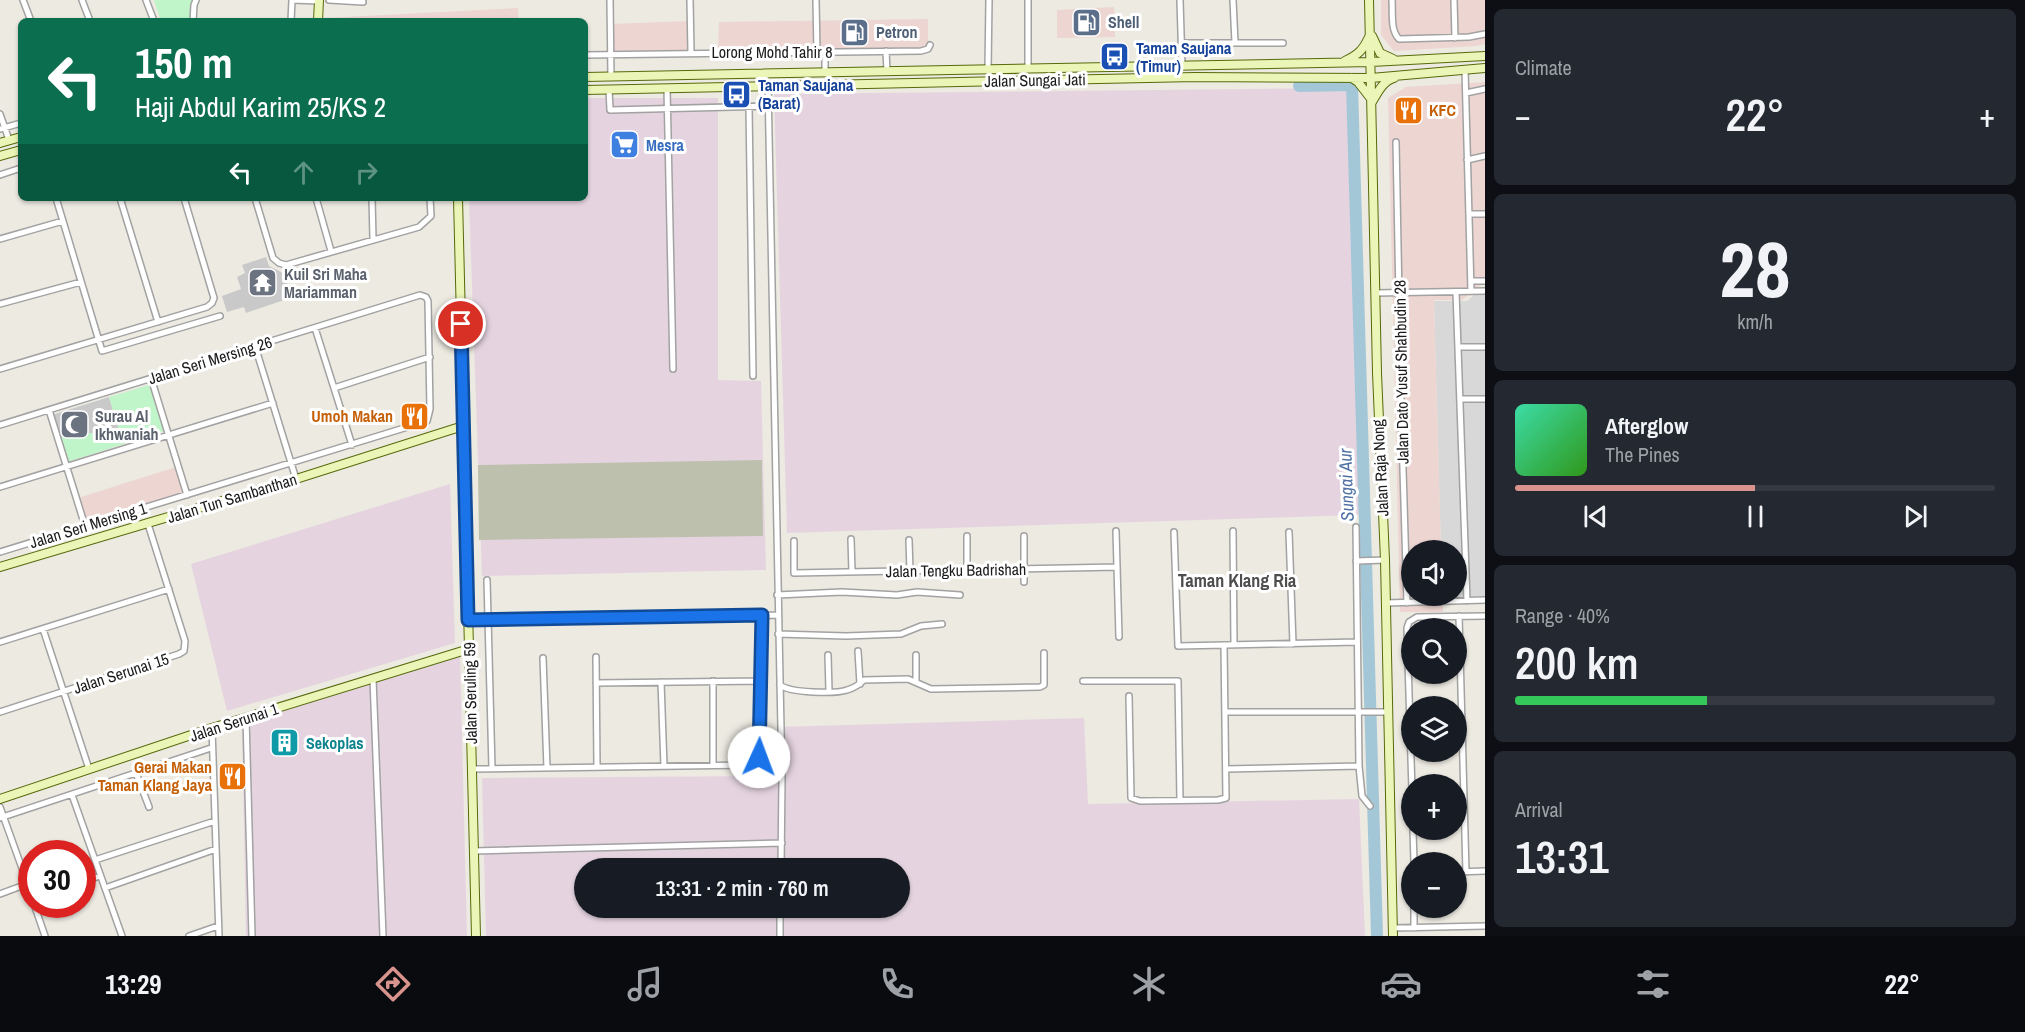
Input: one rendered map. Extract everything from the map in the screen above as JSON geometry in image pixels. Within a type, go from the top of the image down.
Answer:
[{"type":"main road","name":"Jalan Raja Nong","points":[[1369,0],[1393,932]]},
{"type":"main road","points":[[318,18],[319,1]]},
{"type":"main road","points":[[1370,32],[1380,53],[1386,58],[1398,61]]},
{"type":"main road","points":[[1341,63],[1358,55],[1370,32]]},
{"type":"main road","name":"Jalan Sungai Jati","points":[[588,77],[1341,63],[1485,56]]},
{"type":"main road","name":"Jalan Sungai Jati","points":[[588,90],[1184,77],[1371,78],[1485,68]]},
{"type":"main road","points":[[1350,77],[1358,82],[1372,102],[1388,80],[1407,75]]},
{"type":"main road","points":[[0,143],[18,138]]},
{"type":"main road","points":[[0,156],[18,151]]},
{"type":"main road","name":"Jalan Seruling 59","points":[[458,201],[476,936]]},
{"type":"main road","name":"Jalan Tun Sambanthan","points":[[0,567],[148,524],[294,471],[463,426]]},
{"type":"main road","name":"Jalan Serunai 1","points":[[0,798],[212,728],[469,649]]},
{"type":"street","points":[[23,0],[30,18]]},
{"type":"street","points":[[82,0],[89,18]]},
{"type":"street","points":[[146,0],[153,18]]},
{"type":"street","points":[[193,18],[196,0]]},
{"type":"street","points":[[291,18],[292,0],[319,1]]},
{"type":"street","points":[[329,0],[363,2]]},
{"type":"street","points":[[610,0],[611,76]]},
{"type":"street","points":[[690,0],[691,53]]},
{"type":"street","points":[[816,0],[817,52]]},
{"type":"street","points":[[988,69],[989,0]]},
{"type":"street","points":[[1028,0],[1028,69]]},
{"type":"street","points":[[1180,0],[1182,66]]},
{"type":"street","points":[[1233,0],[1235,43]]},
{"type":"street","points":[[1392,0],[1393,27],[1398,39],[1455,38],[1485,34]]},
{"type":"street","points":[[1454,0],[1455,38]]},
{"type":"street","points":[[1181,43],[1283,43]]},
{"type":"street","name":"Lorong Mohd Tahir 8","points":[[588,55],[926,50],[930,45]]},
{"type":"street","points":[[886,51],[886,71]]},
{"type":"street","points":[[825,52],[825,72]]},
{"type":"street","points":[[1465,70],[1471,291]]},
{"type":"street","points":[[768,86],[781,858]]},
{"type":"street","points":[[667,88],[673,369]]},
{"type":"street","points":[[609,89],[610,110],[769,106]]},
{"type":"street","points":[[1466,93],[1485,89]]},
{"type":"street","points":[[749,107],[753,376]]},
{"type":"street","points":[[0,114],[2,128],[9,140]]},
{"type":"street","points":[[2,128],[18,124]]},
{"type":"street","name":"Jalan Dato Yusuf Shahbudin 28","points":[[1396,142],[1405,540]]},
{"type":"street","points":[[1467,160],[1485,156]]},
{"type":"street","points":[[0,175],[18,169]]},
{"type":"street","points":[[57,201],[100,348],[104,351],[220,316]]},
{"type":"street","points":[[121,201],[158,322]]},
{"type":"street","points":[[0,369],[207,307],[214,300],[185,201]]},
{"type":"street","points":[[256,201],[273,258],[286,265],[419,226],[430,216],[430,201]]},
{"type":"street","points":[[317,201],[331,251]]},
{"type":"street","points":[[372,201],[373,239]]},
{"type":"street","points":[[1469,214],[1485,213]]},
{"type":"street","points":[[0,239],[63,221]]},
{"type":"street","points":[[1471,281],[1485,281]]},
{"type":"street","points":[[0,304],[81,282]]},
{"type":"street","points":[[1376,293],[1485,291]]},
{"type":"street","points":[[1456,292],[1465,540]]},
{"type":"street","name":"Jalan Seri Mersing 26","points":[[0,425],[420,295]]},
{"type":"street","name":"Jalan Seri Mersing 1","points":[[0,552],[187,495],[294,471],[352,445],[428,422],[430,357],[428,301],[426,297],[420,295]]},
{"type":"street","points":[[315,328],[352,445]]},
{"type":"street","points":[[255,346],[294,471]]},
{"type":"street","points":[[1458,348],[1485,347]]},
{"type":"street","points":[[334,388],[430,357]]},
{"type":"street","points":[[151,378],[187,495]]},
{"type":"street","points":[[1460,399],[1485,399]]},
{"type":"street","points":[[0,488],[273,403]]},
{"type":"street","points":[[49,410],[85,526]]},
{"type":"street","name":"Jalan Serunai 15","points":[[0,712],[184,651],[185,641],[148,524]]},
{"type":"street","points":[[1356,527],[1362,561],[1357,642],[1359,766],[1362,796],[1370,806]]},
{"type":"street","points":[[1116,531],[1119,637]]},
{"type":"street","points":[[1233,531],[1234,645]]},
{"type":"street","points":[[1174,532],[1178,646],[1357,642]]},
{"type":"street","points":[[1289,532],[1293,644]]},
{"type":"street","points":[[967,536],[968,570]]},
{"type":"street","points":[[1024,537],[1024,582]]},
{"type":"street","points":[[851,539],[852,572]]},
{"type":"street","points":[[909,540],[910,571]]},
{"type":"street","name":"Jalan Tengku Badrishah","points":[[794,541],[794,573],[1117,567]]},
{"type":"street","points":[[1362,561],[1385,560]]},
{"type":"street","points":[[488,580],[492,768]]},
{"type":"street","points":[[0,642],[169,589]]},
{"type":"street","points":[[777,595],[842,592],[897,595],[917,592],[960,595]]},
{"type":"street","points":[[1467,601],[1485,600]]},
{"type":"street","points":[[1386,603],[1401,603]]},
{"type":"street","points":[[472,769],[749,765],[756,763],[759,757],[762,615]]},
{"type":"street","points":[[468,620],[778,615]]},
{"type":"street","points":[[1459,616],[1465,852]]},
{"type":"street","points":[[1411,774],[1407,628],[1409,622],[1417,617],[1485,616]]},
{"type":"street","points":[[778,634],[846,636],[902,634],[921,626],[942,624]]},
{"type":"street","points":[[44,629],[89,769]]},
{"type":"street","points":[[1129,696],[1131,798],[1140,801],[1226,798],[1224,645]]},
{"type":"street","points":[[858,651],[860,684]]},
{"type":"street","points":[[780,685],[793,690],[845,691],[864,680],[908,679],[931,689],[1040,687],[1044,685],[1045,679],[1044,653]]},
{"type":"street","points":[[828,655],[829,691]]},
{"type":"street","points":[[916,655],[916,681]]},
{"type":"street","points":[[596,657],[597,767]]},
{"type":"street","points":[[543,658],[547,768]]},
{"type":"street","points":[[373,679],[383,936]]},
{"type":"street","points":[[713,681],[713,765]]},
{"type":"street","points":[[596,682],[761,681]]},
{"type":"street","points":[[1083,681],[1179,681],[1180,800]]},
{"type":"street","points":[[661,682],[664,766]]},
{"type":"street","points":[[1225,712],[1387,712]]},
{"type":"street","points":[[246,718],[252,936]]},
{"type":"street","points":[[212,728],[219,936]]},
{"type":"street","points":[[2,818],[211,748]]},
{"type":"street","points":[[1226,769],[1359,766]]},
{"type":"street","points":[[136,773],[149,807]]},
{"type":"street","points":[[72,795],[88,840]]},
{"type":"street","points":[[0,807],[18,860]]},
{"type":"street","points":[[96,860],[215,821]]},
{"type":"street","points":[[474,852],[782,843]]},
{"type":"street","points":[[105,888],[216,849]]},
{"type":"street","points":[[96,863],[122,936]]},
{"type":"street","points":[[1467,872],[1485,871]]},
{"type":"street","points":[[96,877],[100,876]]},
{"type":"street","points":[[0,894],[18,887]]},
{"type":"street","points":[[39,918],[45,936]]},
{"type":"street","points":[[780,918],[780,936]]},
{"type":"street","points":[[1414,918],[1414,928]]},
{"type":"street","points":[[189,936],[219,926]]},
{"type":"street","points":[[1393,932],[1414,928],[1485,926]]},
{"type":"shaded area","points":[[1381,0],[1485,0],[1485,44],[1394,51],[1381,35]]},
{"type":"shaded area","points":[[1114,7],[1115,37],[1057,38],[1057,10]]},
{"type":"shaded area","points":[[518,8],[519,18],[326,18]]},
{"type":"shaded area","points":[[928,19],[928,45],[923,48],[718,50],[719,22]]},
{"type":"shaded area","points":[[689,21],[689,50],[613,51],[612,24]]},
{"type":"shaded area","points":[[1485,82],[1485,285],[1481,285],[1462,300],[1434,300],[1441,540],[1401,540],[1401,606],[1443,606],[1443,612],[1400,612],[1388,98],[1406,87]]},
{"type":"shaded area","points":[[1350,88],[1359,515],[787,533],[774,94]]},
{"type":"shaded area","points":[[588,98],[718,98],[718,380],[761,381],[766,570],[482,576],[469,201],[588,201]]},
{"type":"shaded area","name":"Kuil Sri Maha Mariamman","points":[[266,257],[269,266],[283,273],[293,297],[246,313],[244,307],[227,312],[222,296],[241,289],[237,277],[245,273],[242,265]]},
{"type":"shaded area","points":[[1481,289],[1485,289],[1485,596],[1467,597],[1467,540],[1441,540],[1434,301],[1467,301]]},
{"type":"shaded area","points":[[109,397],[119,430],[59,437],[52,415]]},
{"type":"shaded area","points":[[762,460],[763,536],[479,540],[478,465]]},
{"type":"shaded area","points":[[176,467],[184,494],[87,523],[78,498]]},
{"type":"shaded area","points":[[450,484],[455,643],[227,711],[191,564]]},
{"type":"shaded area","points":[[460,656],[467,936],[246,936],[242,723]]},
{"type":"shaded area","points":[[1084,718],[1088,804],[1359,799],[1365,936],[486,936],[482,778],[777,776],[777,727]]},
{"type":"green space","points":[[154,0],[192,0],[191,18],[160,18]]},
{"type":"green space","points":[[149,385],[164,431],[67,462],[59,437],[119,430],[109,397]]},
{"type":"waterway","name":"Sungai Aur","points":[[1299,86],[1352,85],[1377,936]]},
{"type":"place","name":"Shell","points":[[1087,22]]},
{"type":"place","name":"Petron","points":[[855,32]]},
{"type":"place","name":"Taman Saujana (Timur)","points":[[1115,57]]},
{"type":"place","name":"Taman Saujana (Barat)","points":[[737,94]]},
{"type":"place","name":"KFC","points":[[1408,110]]},
{"type":"place","name":"Mesra","points":[[625,145]]},
{"type":"place","name":"Kuil Sri Maha Mariamman","points":[[263,283]]},
{"type":"place","name":"Umoh Makan","points":[[414,416]]},
{"type":"place","name":"Surau Al Ikhwaniah","points":[[74,425]]},
{"type":"place","name":"Sekoplas","points":[[285,743]]},
{"type":"place","name":"Gerai Makan Taman Klang Jaya","points":[[233,776]]},
{"type":"district","name":"Taman Klang Ria","points":[[1237,580]]},
{"type":"route","points":[[461,324],[468,620],[762,615],[759,757]]}]
